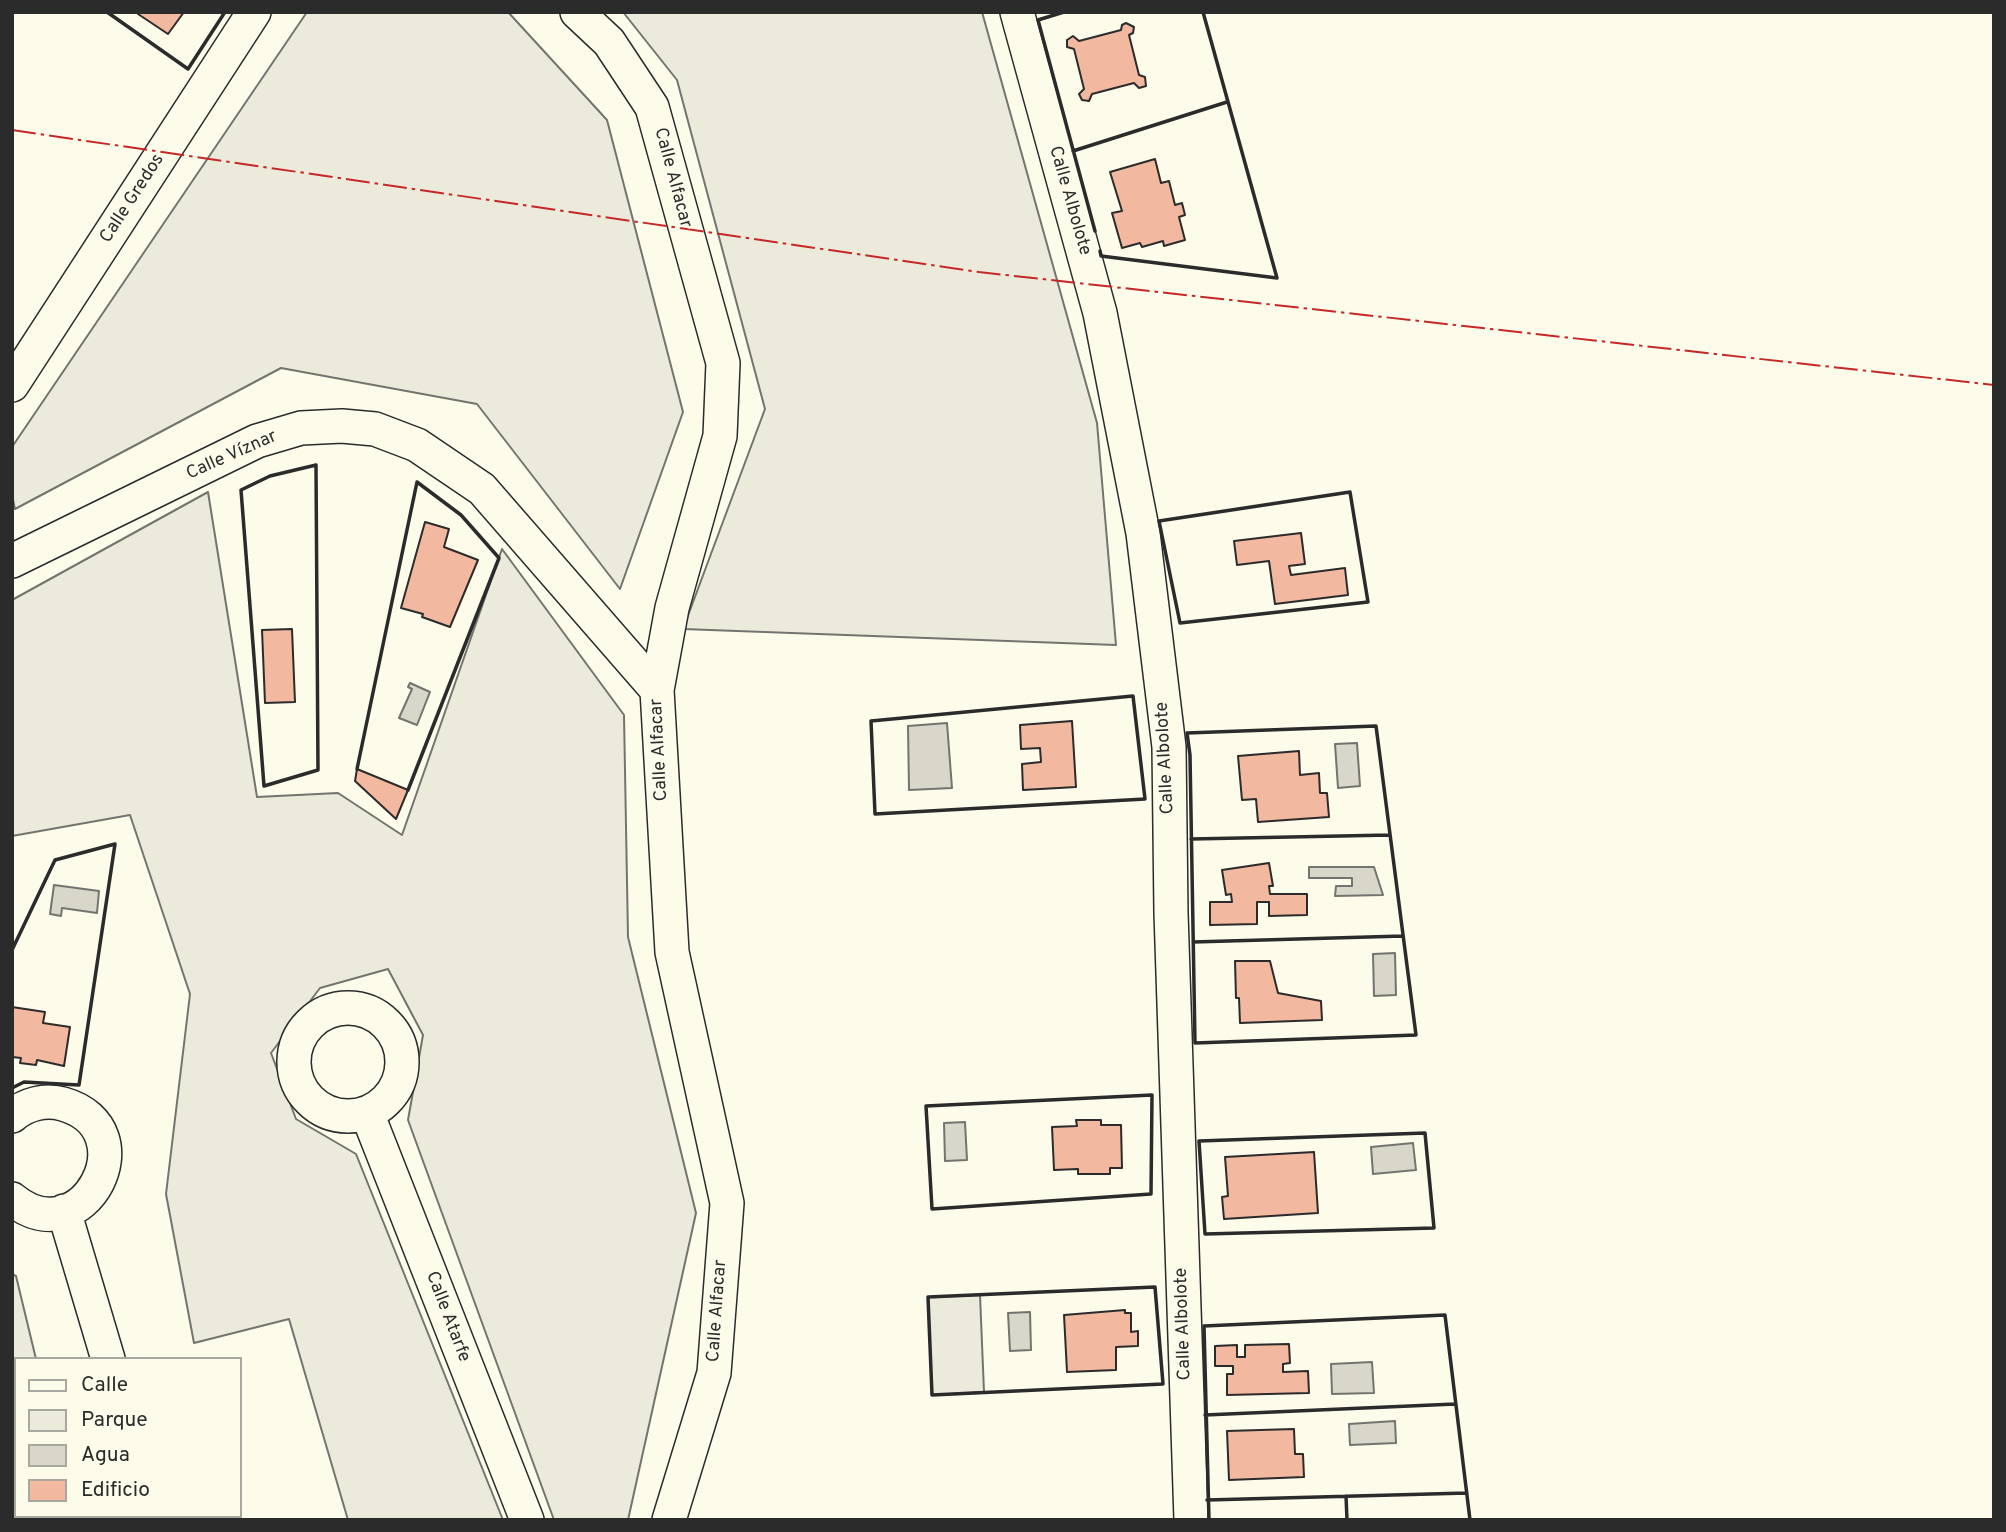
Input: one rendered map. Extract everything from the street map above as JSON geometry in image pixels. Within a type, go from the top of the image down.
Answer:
[{"type":"street","name":"Calle Gredos","points":[[12,385],[254,12]]},
{"type":"street","name":"Calle Alfacar","points":[[577,12],[609,42],[652,107],[723,363],[720,436],[672,608],[657,690],[672,952],[727,1203],[714,1373],[669,1520]]},
{"type":"street","name":"Calle Albolote","points":[[1017,12],[1100,313],[1143,533],[1169,747],[1171,913],[1191,1520]]},
{"type":"street","name":"Calle Víznar","points":[[12,561],[257,441],[301,428],[342,426],[375,429],[417,445],[482,489],[657,690]]},
{"type":"street","points":[[12,1116],[18,1110],[35,1103],[54,1102],[73,1107],[89,1118],[100,1134],[105,1152],[103,1172],[95,1190],[82,1203],[64,1212],[47,1214],[30,1210],[12,1199]]},
{"type":"street","name":"Calle Atarfe","points":[[367,1113],[527,1520]]},
{"type":"street","points":[[64,1212],[107,1357]]},
{"type":"green space","points":[[307,12],[508,12],[607,120],[683,412],[620,589],[477,404],[281,368],[15,509],[12,495],[12,447]]},
{"type":"green space","points":[[623,12],[982,12],[1097,423],[1116,645],[683,629],[765,409],[677,80]]},
{"type":"green space","points":[[208,492],[257,797],[338,793],[402,835],[502,549],[624,715],[628,937],[696,1213],[628,1520],[554,1520],[408,1120],[423,1035],[388,969],[320,988],[271,1053],[296,1119],[356,1154],[503,1520],[348,1520],[289,1319],[194,1343],[166,1194],[190,994],[130,815],[12,836],[12,600]]},
{"type":"green space","points":[[12,1274],[16,1276],[36,1357],[14,1357],[14,1518],[75,1520],[12,1520]]},
{"type":"green space","points":[[980,1295],[984,1392],[932,1395],[928,1297]]},
{"type":"water","points":[[410,683],[430,692],[417,725],[399,718],[412,689],[408,687]]},
{"type":"water","points":[[947,723],[952,788],[909,790],[908,726]]},
{"type":"water","points":[[1357,743],[1360,786],[1338,788],[1335,744]]},
{"type":"water","points":[[1309,867],[1374,867],[1383,895],[1335,896],[1336,886],[1352,886],[1352,878],[1309,878]]},
{"type":"water","points":[[54,885],[99,891],[97,913],[62,908],[61,916],[50,914]]},
{"type":"water","points":[[1395,953],[1396,995],[1374,996],[1373,954]]},
{"type":"water","points":[[965,1122],[967,1160],[945,1161],[944,1123]]},
{"type":"water","points":[[1413,1143],[1416,1170],[1373,1174],[1371,1147]]},
{"type":"water","points":[[1030,1312],[1031,1350],[1010,1351],[1008,1313]]},
{"type":"water","points":[[1372,1362],[1374,1393],[1332,1394],[1331,1364]]},
{"type":"water","points":[[1395,1421],[1396,1443],[1350,1445],[1349,1424]]},
{"type":"building","points":[[184,12],[168,34],[138,14]]},
{"type":"building","points":[[1126,23],[1134,27],[1133,33],[1129,35],[1139,75],[1145,77],[1146,86],[1139,88],[1134,83],[1092,94],[1089,101],[1082,100],[1079,94],[1084,89],[1074,49],[1067,47],[1067,40],[1073,36],[1079,41],[1121,30]]},
{"type":"building","points":[[1155,159],[1161,183],[1169,181],[1175,205],[1182,203],[1185,215],[1179,217],[1185,240],[1164,246],[1163,241],[1142,247],[1140,243],[1122,248],[1112,213],[1122,211],[1110,172]]},
{"type":"building","points":[[425,522],[449,529],[444,547],[478,560],[450,627],[422,617],[423,614],[401,608]]},
{"type":"building","points":[[1301,533],[1305,564],[1289,566],[1291,575],[1345,568],[1348,595],[1275,604],[1269,561],[1237,565],[1234,541]]},
{"type":"building","points":[[292,629],[295,702],[265,703],[262,630]]},
{"type":"building","points":[[1072,721],[1076,787],[1023,790],[1022,764],[1041,762],[1040,748],[1021,749],[1020,725]]},
{"type":"building","points":[[1299,751],[1300,775],[1319,773],[1320,793],[1327,793],[1329,817],[1258,822],[1256,799],[1242,800],[1238,756]]},
{"type":"building","points":[[357,769],[408,790],[396,819],[355,781]]},
{"type":"building","points":[[1269,863],[1273,886],[1269,886],[1270,894],[1307,894],[1307,915],[1269,916],[1269,902],[1257,902],[1257,924],[1210,925],[1210,902],[1232,902],[1231,894],[1226,895],[1222,870]]},
{"type":"building","points":[[1235,961],[1270,961],[1278,993],[1321,1001],[1322,1020],[1240,1023]]},
{"type":"building","points":[[12,1007],[45,1012],[43,1023],[70,1027],[64,1066],[37,1060],[36,1065],[20,1063],[21,1058],[12,1057]]},
{"type":"building","points":[[1076,1120],[1101,1120],[1101,1125],[1121,1125],[1122,1168],[1110,1168],[1110,1174],[1078,1174],[1078,1169],[1054,1170],[1052,1127],[1077,1126]]},
{"type":"building","points":[[1314,1152],[1318,1213],[1224,1219],[1222,1197],[1228,1196],[1225,1157]]},
{"type":"building","points":[[1125,1310],[1125,1313],[1131,1313],[1131,1332],[1138,1331],[1138,1346],[1116,1347],[1116,1370],[1067,1372],[1064,1315]]},
{"type":"building","points":[[1289,1344],[1290,1363],[1283,1364],[1283,1372],[1308,1371],[1309,1393],[1227,1395],[1227,1374],[1233,1374],[1233,1366],[1215,1366],[1215,1346],[1237,1345],[1237,1357],[1245,1357],[1245,1345]]},
{"type":"building","points":[[1294,1429],[1295,1454],[1303,1454],[1304,1477],[1229,1480],[1227,1431]]},
{"type":"wall","points":[[107,12],[188,69],[225,12]]},
{"type":"wall","points":[[1064,12],[1038,20],[1095,231]]},
{"type":"wall","points":[[1100,251],[1101,256],[1277,278],[1203,12]]},
{"type":"wall","points":[[1073,151],[1227,102]]},
{"type":"wall","points":[[316,465],[318,770],[264,786],[241,490],[270,476],[316,465]]},
{"type":"wall","points":[[357,769],[417,482],[461,515],[499,558],[408,790]]},
{"type":"wall","points":[[1350,492],[1368,602],[1180,623],[1159,521],[1350,492]]},
{"type":"wall","points":[[1133,696],[1145,799],[875,814],[871,721],[1133,696]]},
{"type":"wall","points":[[1376,726],[1416,1035],[1195,1043],[1190,755],[1187,733],[1376,726]]},
{"type":"wall","points":[[1191,839],[1390,835]]},
{"type":"wall","points":[[12,950],[55,860],[115,844],[79,1085],[24,1082],[12,1088]]},
{"type":"wall","points":[[1193,942],[1403,936]]},
{"type":"wall","points":[[1152,1095],[1151,1194],[932,1209],[926,1106],[1152,1095]]},
{"type":"wall","points":[[1425,1133],[1434,1228],[1205,1234],[1199,1141],[1425,1133]]},
{"type":"wall","points":[[1155,1287],[1163,1384],[932,1395],[928,1297],[1155,1287]]},
{"type":"wall","points":[[1209,1520],[1204,1326],[1445,1315],[1470,1520]]},
{"type":"wall","points":[[1205,1415],[1455,1404]]},
{"type":"wall","points":[[1207,1500],[1467,1493]]},
{"type":"wall","points":[[1346,1496],[1347,1520]]},
{"type":"power","points":[[12,130],[979,272],[1994,385]]}]
